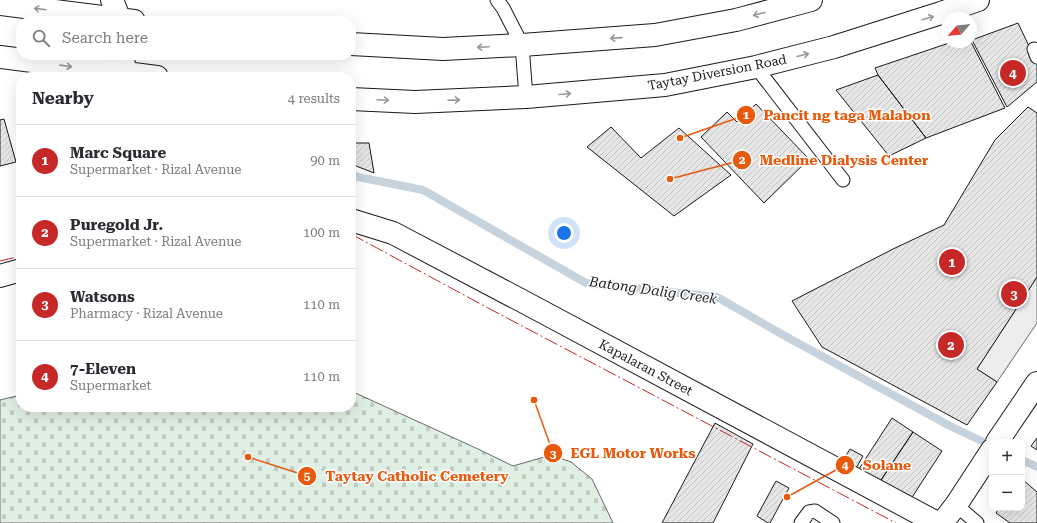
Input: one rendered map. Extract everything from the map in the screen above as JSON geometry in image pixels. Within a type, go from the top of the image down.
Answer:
[{"type":"main road","points":[[356,44],[442,49],[522,45],[655,35],[736,20],[783,3],[811,0]]},
{"type":"main road","name":"Taytay Diversion Road","points":[[356,99],[415,102],[526,97],[665,85],[756,67],[834,47],[978,0]]},
{"type":"main road","points":[[0,4],[122,15]]},
{"type":"main road","points":[[0,57],[16,58]]},
{"type":"main road","points":[[34,60],[124,68],[139,72]]},
{"type":"main road","name":"Kapalaran Street","points":[[356,222],[393,233],[533,306],[937,523]]},
{"type":"main road","points":[[0,276],[16,271]]},
{"type":"main road","points":[[999,439],[1037,383]]},
{"type":"main road","points":[[942,523],[956,505],[989,454]]},
{"type":"lane","points":[[496,0],[503,8],[522,45],[526,97]]},
{"type":"lane","points":[[756,67],[843,180]]},
{"type":"lane","points":[[956,505],[976,523]]},
{"type":"lane","points":[[801,523],[809,512],[815,511],[833,523]]},
{"type":"green space","points":[[356,393],[513,466],[551,455],[571,462],[592,479],[613,523],[0,523],[0,400],[16,396],[16,412],[356,412]]},
{"type":"shaded area","points":[[1037,277],[1037,323],[997,382],[977,369]]},
{"type":"building","points":[[1018,23],[1037,63],[1037,82],[1007,107],[976,48],[977,38]]},
{"type":"building","points":[[941,46],[941,48],[974,48],[1005,108],[926,138],[878,75],[875,68]]},
{"type":"building","points":[[878,75],[926,138],[889,156],[836,90]]},
{"type":"building","points":[[756,104],[809,159],[764,203],[701,137],[727,112],[737,122]]},
{"type":"building","points":[[1028,107],[1037,113],[1037,277],[977,369],[997,382],[967,425],[822,347],[792,301],[893,249],[944,225],[995,140]]},
{"type":"building","points":[[4,119],[16,162],[0,166],[0,120]]},
{"type":"building","points":[[611,127],[641,158],[679,128],[731,175],[674,216],[587,147]]},
{"type":"building","points":[[356,143],[369,143],[374,173],[356,166]]},
{"type":"building","points":[[892,418],[913,432],[877,486],[857,472]]},
{"type":"building","points":[[715,423],[753,444],[713,523],[662,523]]},
{"type":"building","points":[[913,432],[942,451],[907,505],[877,486]]},
{"type":"building","points":[[1037,438],[1037,450],[1031,446]]},
{"type":"building","points":[[850,449],[863,456],[854,472],[840,465]]},
{"type":"building","points":[[776,481],[789,488],[770,523],[768,523],[757,516]]},
{"type":"building","points":[[1025,482],[1037,492],[1037,523],[1010,523],[996,513],[997,511],[1025,511]]},
{"type":"waterway","name":"Batong Dalig Creek","points":[[356,176],[423,190],[586,283],[717,297],[950,426],[989,445]]},
{"type":"waterway","name":"Batong Dalig Creek","points":[[1025,461],[1037,467]]},
{"type":"power","points":[[356,237],[896,523]]},
{"type":"power","points":[[0,261],[16,257]]},
{"type":"place","name":"7-Eleven","points":[[1013,73]]},
{"type":"place","name":"Pancit ng taga Malabon","points":[[680,138]]},
{"type":"place","name":"Medline Dialysis Center","points":[[670,179]]},
{"type":"place","name":"Marc Square","points":[[952,262]]},
{"type":"place","name":"Watsons","points":[[1014,294]]},
{"type":"place","name":"Puregold Jr.","points":[[951,345]]},
{"type":"place","name":"EGL Motor Works","points":[[534,400]]},
{"type":"place","name":"Taytay Catholic Cemetery","points":[[248,457]]},
{"type":"place","name":"Solane","points":[[787,497]]}]
